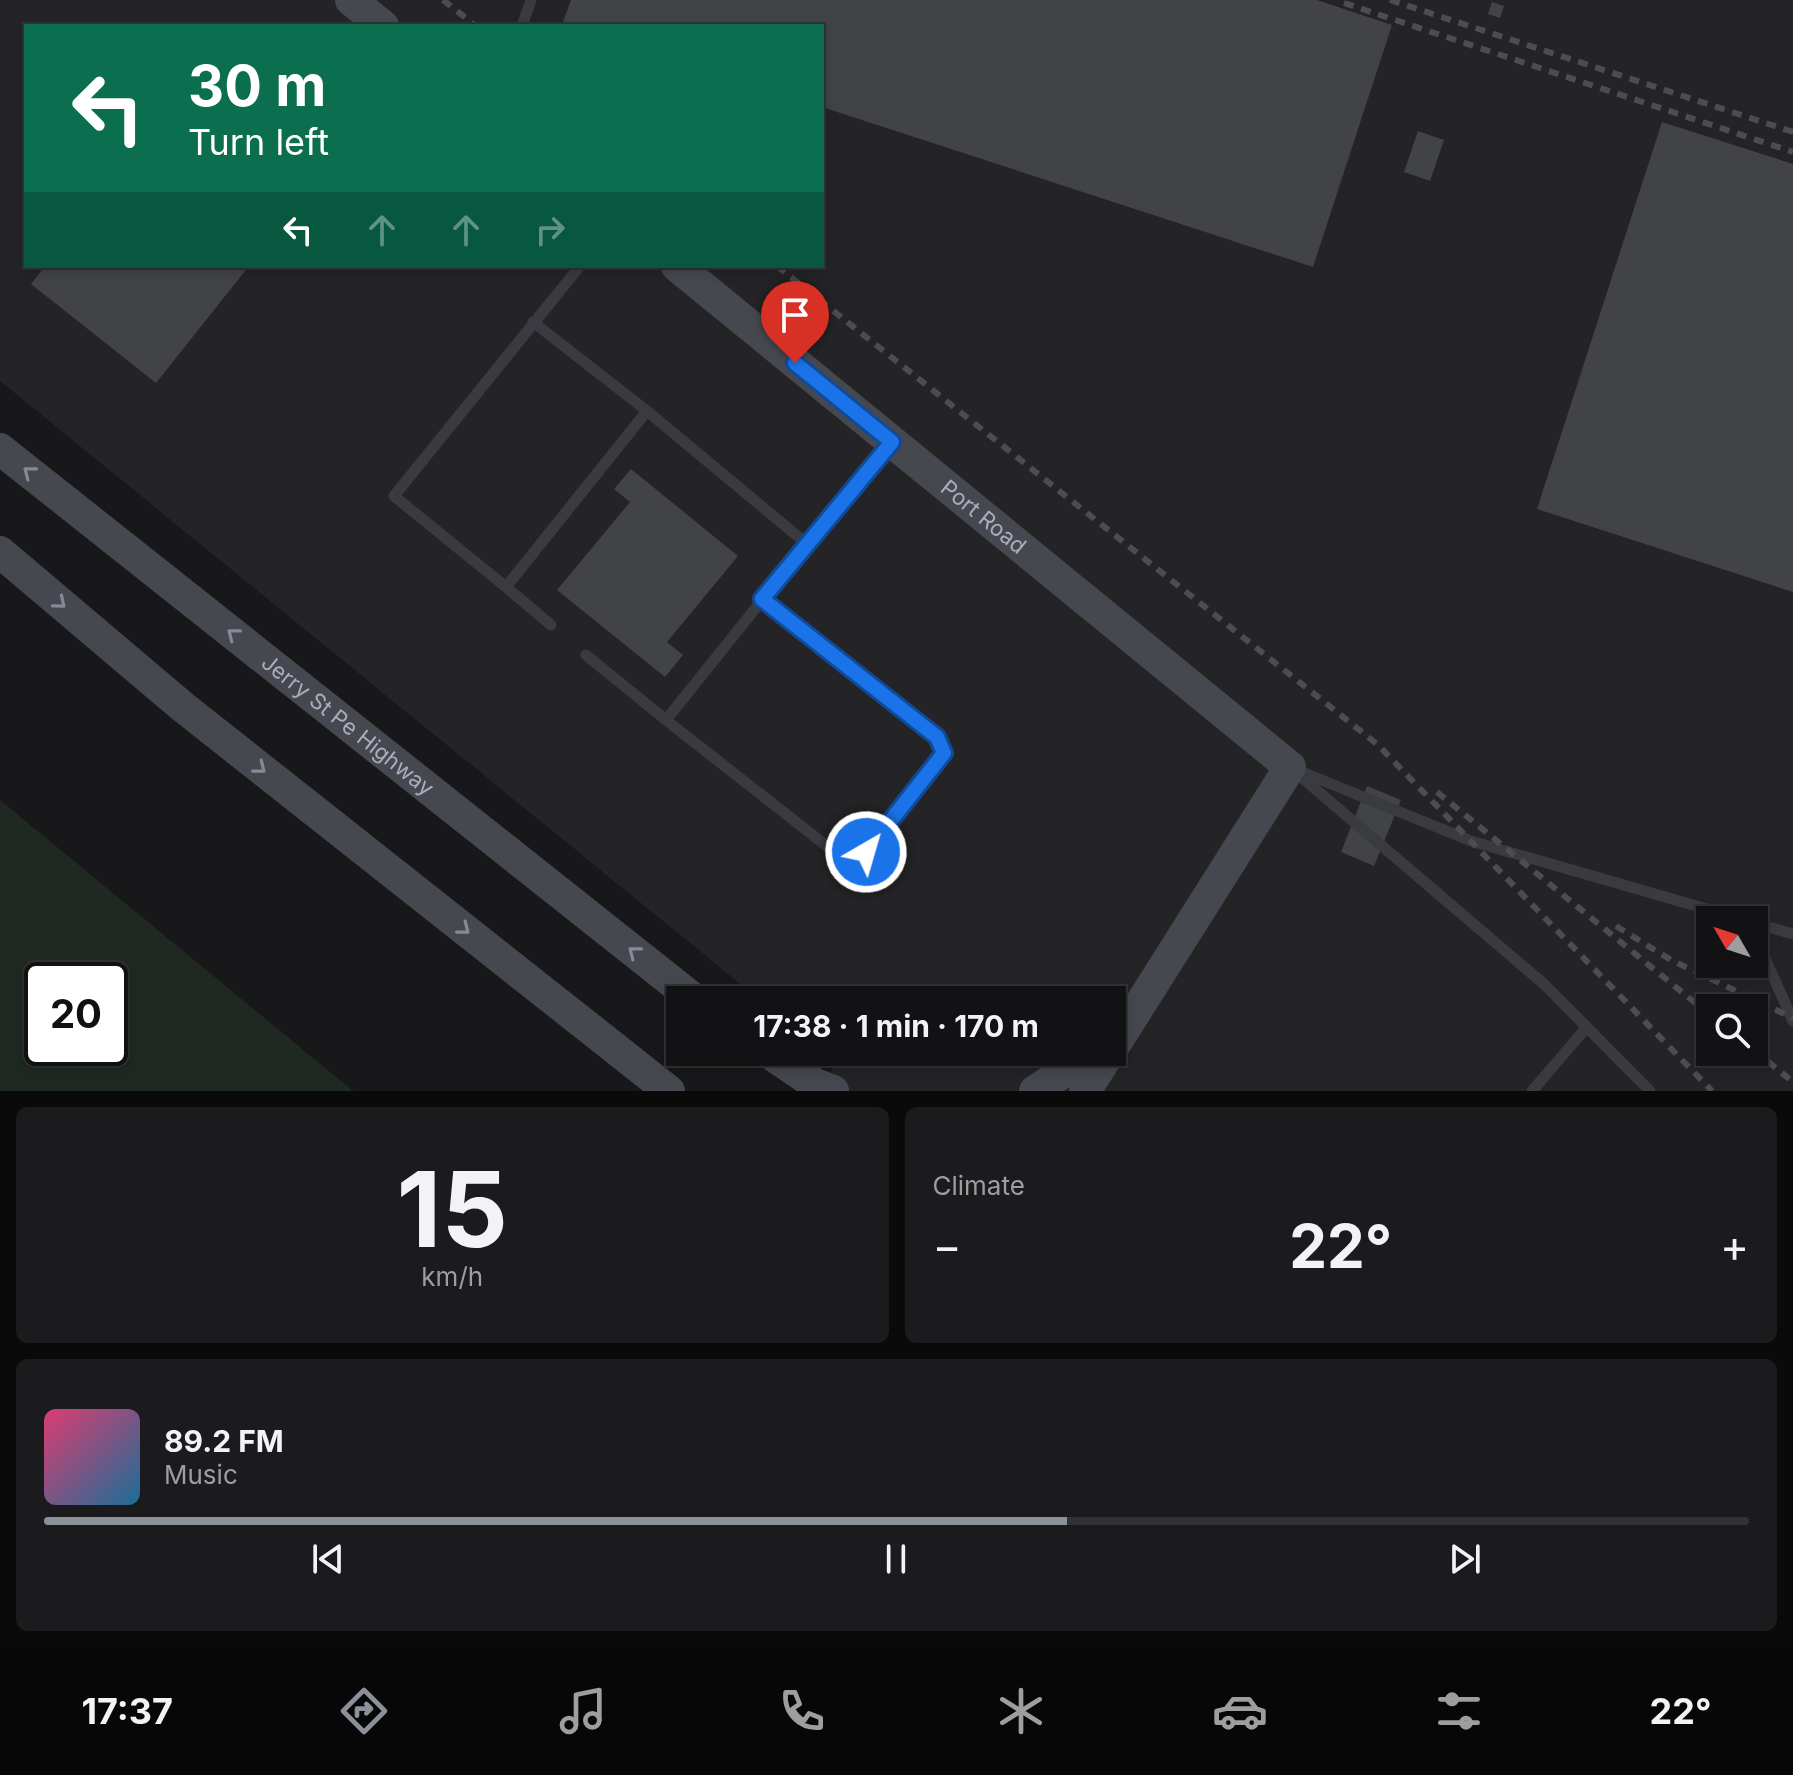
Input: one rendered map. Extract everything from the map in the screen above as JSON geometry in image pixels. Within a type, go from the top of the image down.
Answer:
[{"type":"main road","points":[[351,0],[381,24]]},
{"type":"main road","name":"Port Road","points":[[679,268],[1290,767]]},
{"type":"main road","name":"Jerry St Pe Highway","points":[[0,449],[677,986]]},
{"type":"main road","points":[[0,552],[183,707],[669,1091]]},
{"type":"main road","points":[[1126,1024],[1290,767]]},
{"type":"main road","points":[[778,1066],[809,1091]]},
{"type":"main road","points":[[789,1066],[815,1084],[833,1091]]},
{"type":"main road","points":[[1035,1091],[1090,1066]]},
{"type":"lane","points":[[523,24],[531,0]]},
{"type":"lane","points":[[551,625],[394,496],[578,268]]},
{"type":"lane","points":[[533,322],[647,411],[807,544]]},
{"type":"lane","points":[[506,587],[647,411]]},
{"type":"lane","points":[[666,720],[892,442]]},
{"type":"lane","points":[[586,655],[847,862],[866,852],[944,753],[937,737],[762,599]]},
{"type":"lane","points":[[1290,767],[1471,841],[1696,906]]},
{"type":"lane","points":[[1290,767],[1544,984],[1650,1091]]},
{"type":"lane","points":[[1768,927],[1793,934]]},
{"type":"lane","points":[[1768,965],[1793,1021]]},
{"type":"lane","points":[[1532,1091],[1587,1027]]},
{"type":"shaded area","points":[[0,0],[1793,0],[1793,1091],[823,1091],[833,1066],[1126,1066],[1126,986],[743,986],[0,381]]},
{"type":"shaded area","points":[[0,800],[353,1091],[0,1091]]},
{"type":"building","points":[[571,0],[1317,0],[1392,25],[1313,267],[824,108],[824,24],[563,22]]},
{"type":"building","points":[[1492,2],[1504,6],[1500,18],[1488,14]]},
{"type":"building","points":[[1662,122],[1793,164],[1793,592],[1537,509]]},
{"type":"building","points":[[1418,131],[1444,140],[1430,181],[1404,172]]},
{"type":"building","points":[[43,268],[247,268],[156,383],[31,284]]},
{"type":"building","points":[[631,469],[738,556],[667,642],[683,655],[665,677],[557,590],[630,502],[614,489]]},
{"type":"building","points":[[1367,786],[1401,800],[1374,866],[1341,852]]},
{"type":"railway","points":[[443,0],[473,24]]},
{"type":"railway","points":[[1390,0],[1793,132]]},
{"type":"railway","points":[[1344,3],[1793,152]]},
{"type":"railway","points":[[780,268],[1377,744],[1712,1091]]},
{"type":"railway","points":[[1437,792],[1696,1004]]},
{"type":"railway","points":[[1616,926],[1671,960],[1793,1018]]},
{"type":"railway","points":[[1768,1061],[1793,1082]]},
{"type":"route","points":[[795,363],[892,442],[762,599],[937,737],[944,753],[866,852]]}]
